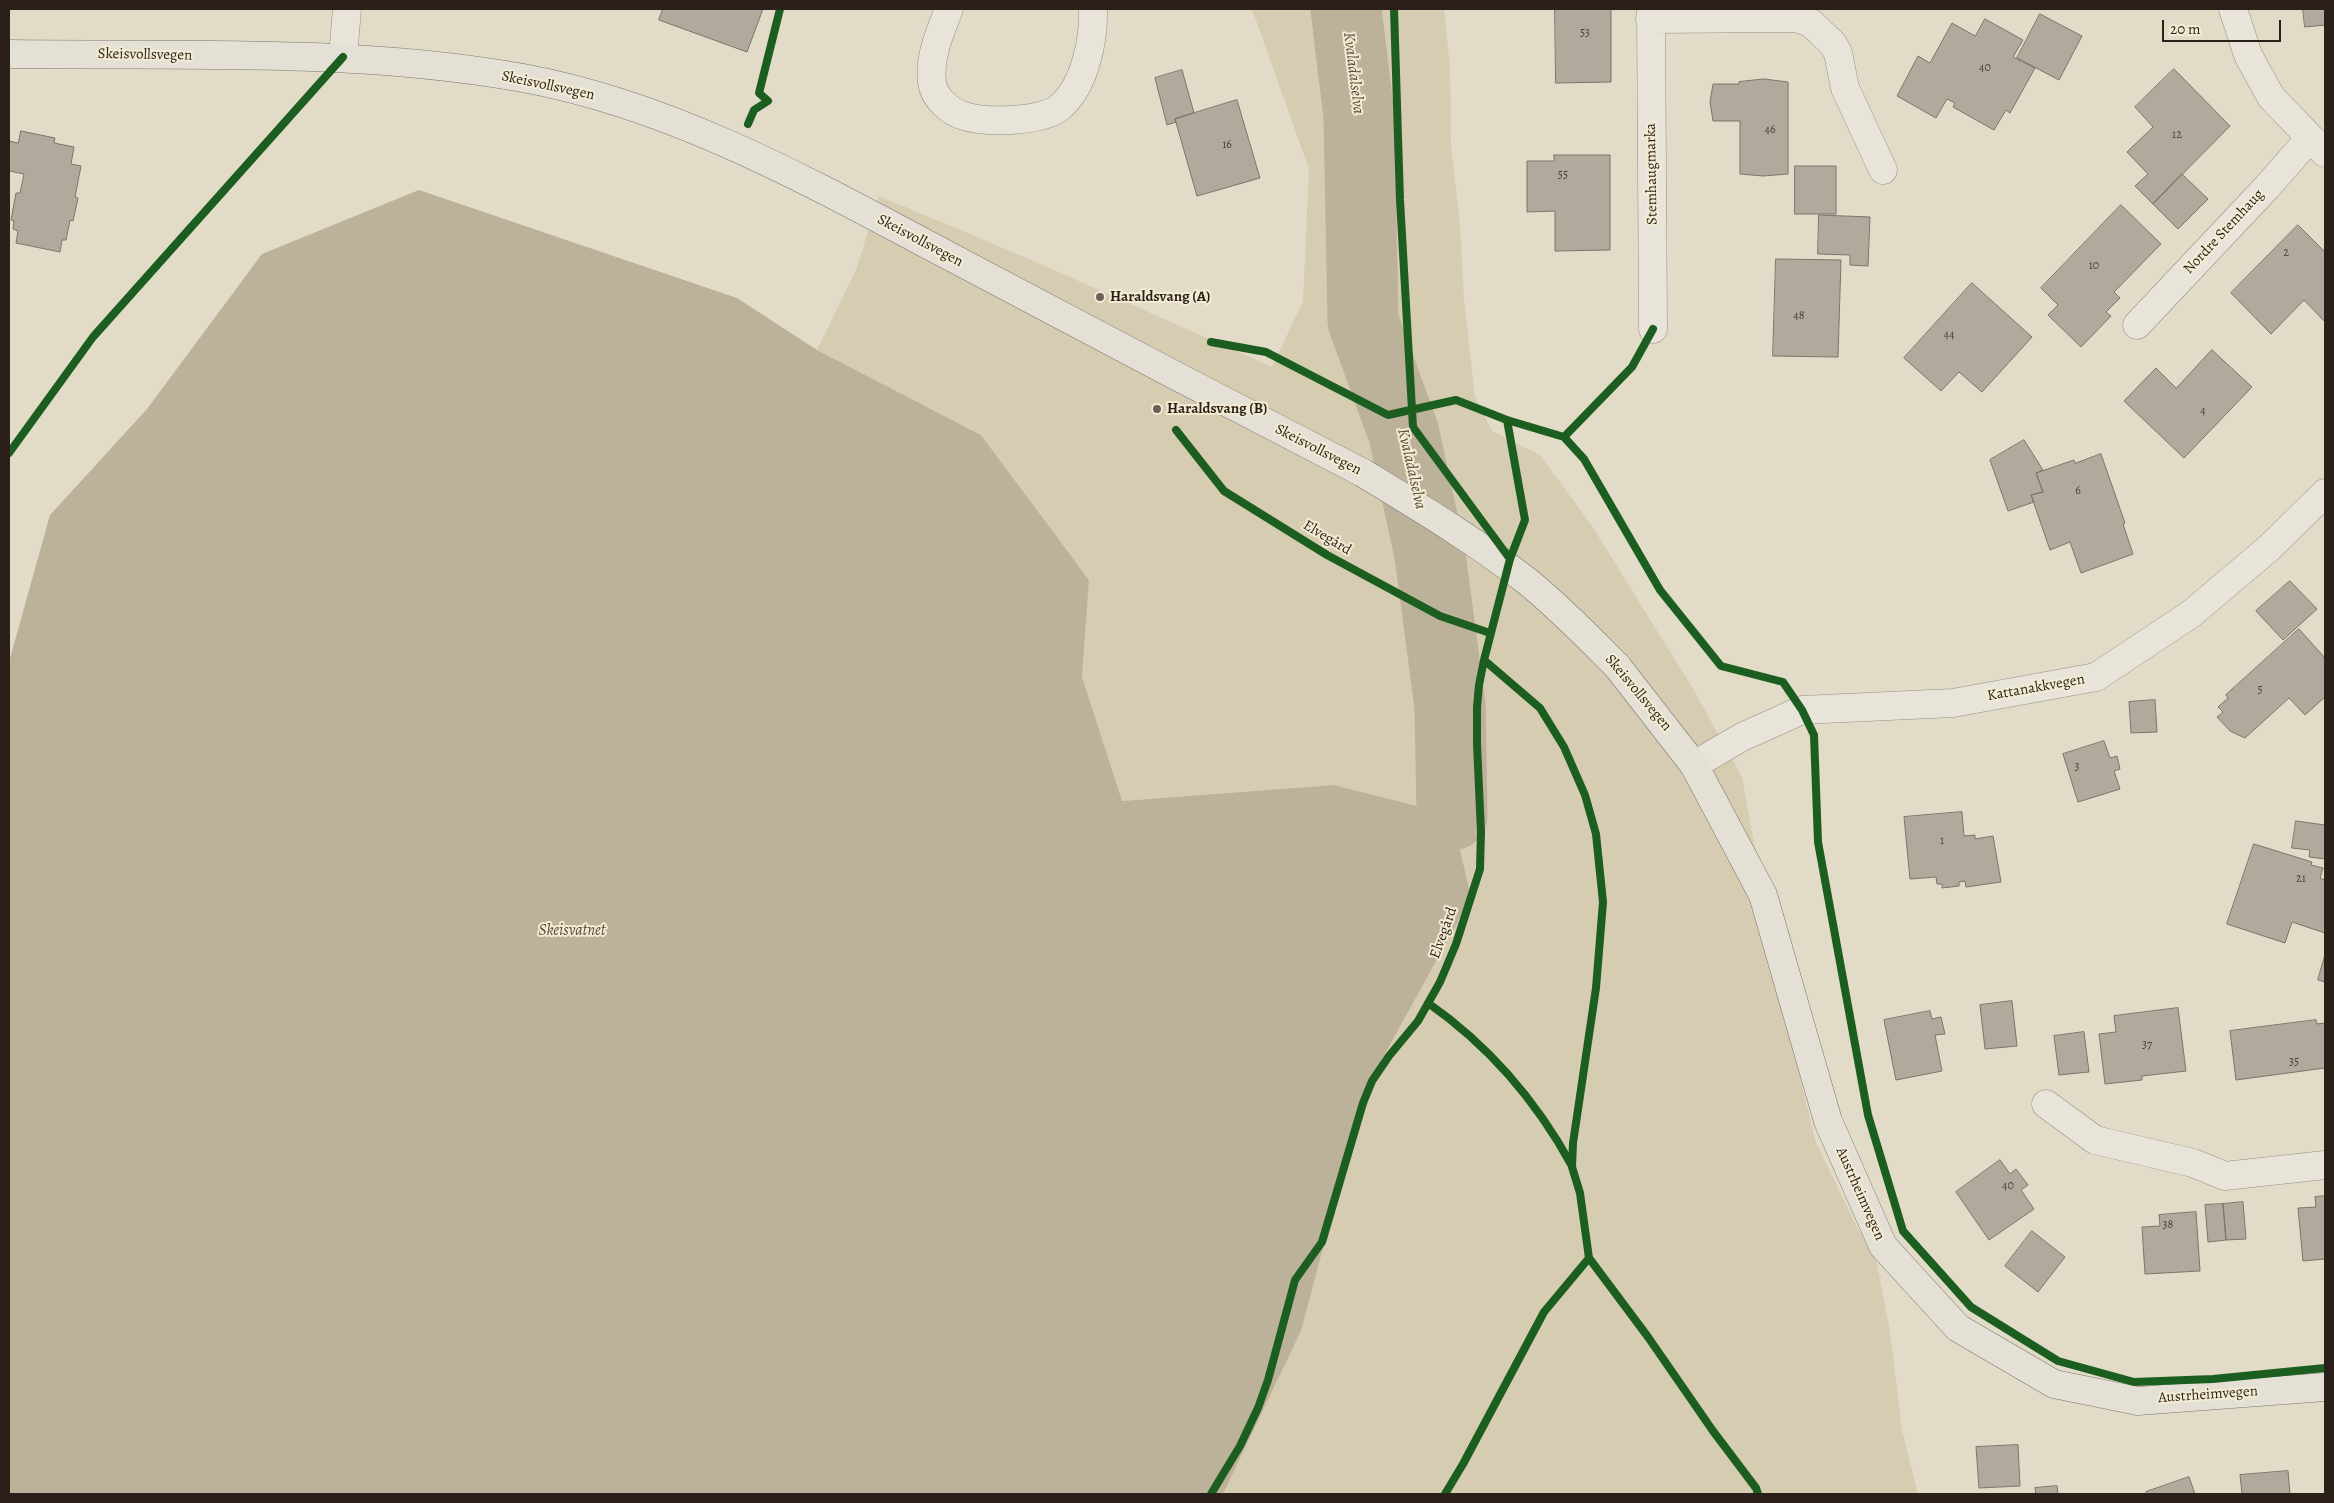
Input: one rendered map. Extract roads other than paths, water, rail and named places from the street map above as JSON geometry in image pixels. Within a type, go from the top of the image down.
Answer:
[{"type":"main road","name":"Skeisvollsvegen","points":[[9,54],[343,57],[433,65],[525,78],[656,113],[769,164],[910,234],[1362,473],[1447,524],[1528,582],[1560,610],[1617,666],[1694,765]]},
{"type":"main road","name":"Austrheimvegen","points":[[1694,765],[1764,895],[1828,1121],[1883,1246],[1958,1328],[2054,1384],[2138,1401],[2325,1387]]},
{"type":"street","points":[[343,57],[347,9]]},
{"type":"street","points":[[949,9],[933,51],[932,84],[942,104],[964,116],[991,120],[1038,117],[1060,108],[1072,93],[1086,66],[1093,27],[1093,9]]},
{"type":"street","name":"Nordre Stemhaug","points":[[2137,325],[2267,187],[2317,146],[2271,97],[2248,55],[2233,9]]},
{"type":"street","name":"Stemhaugmarka","points":[[1653,329],[1650,14],[1796,18],[1811,23],[1824,34],[1838,53],[1845,88],[1884,170]]},
{"type":"street","name":"Kattanakkvegen","points":[[1694,765],[1742,737],[1802,710],[1953,703],[2096,677],[2191,614],[2269,548],[2325,493]]},
{"type":"street","points":[[2046,1104],[2095,1140],[2193,1162],[2225,1176],[2325,1165]]},
{"type":"water","name":"Skeisvatnet","points":[[419,190],[737,298],[817,350],[981,435],[1089,580],[1082,677],[1122,801],[1334,785],[1452,815],[1471,898],[1365,1090],[1301,1331],[1223,1494],[9,1494],[9,662],[50,515],[147,409],[262,254]]},
{"type":"waterway","name":"Kvaladalselva","points":[[1346,9],[1359,116],[1363,321],[1404,434],[1430,555],[1450,706],[1452,815]]},
{"type":"place","name":"Haraldsvang (A)","points":[[1100,297]]},
{"type":"place","name":"Haraldsvang (B)","points":[[1157,409]]}]
